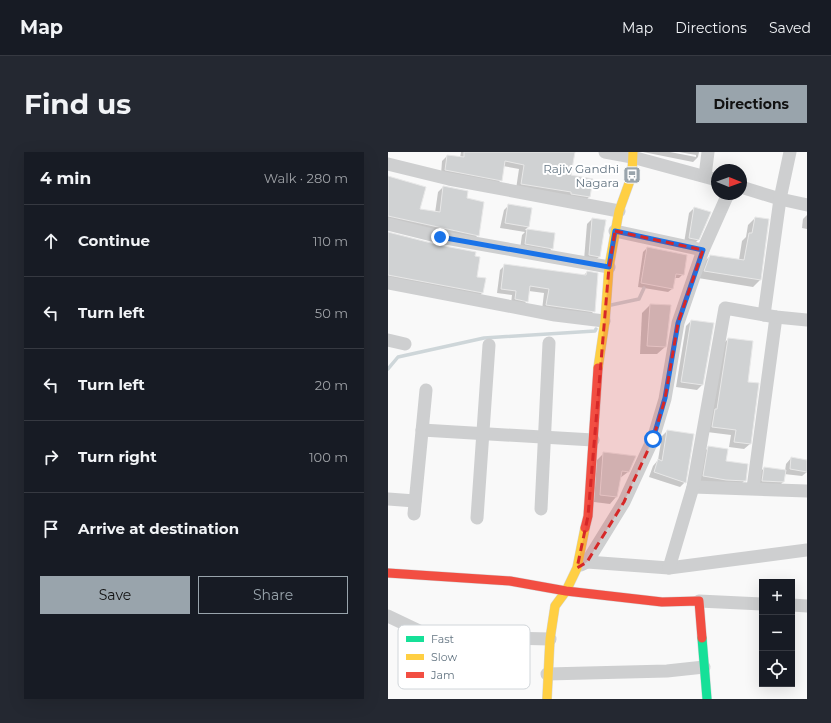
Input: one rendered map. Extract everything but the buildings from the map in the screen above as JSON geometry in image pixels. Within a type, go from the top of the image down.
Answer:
[{"type":"street","points":[[605,152],[633,154],[711,178],[708,152]]},
{"type":"street","points":[[753,488],[780,199],[790,152]]},
{"type":"street","points":[[582,565],[588,516],[602,318],[606,300],[609,267],[615,231],[619,211],[632,175],[633,154]]},
{"type":"street","points":[[388,164],[449,179],[619,211]]},
{"type":"street","points":[[747,189],[780,199],[807,205]]},
{"type":"street","points":[[547,699],[547,674],[554,606],[566,591],[624,502],[653,439],[665,398],[678,323],[703,250],[725,200]]},
{"type":"street","points":[[388,224],[440,237],[609,267]]},
{"type":"street","points":[[615,231],[703,250]]},
{"type":"street","points":[[388,283],[555,315],[602,318]]},
{"type":"street","points":[[669,568],[694,487],[725,308],[770,316],[807,320]]},
{"type":"street","points":[[388,340],[405,344]]},
{"type":"street","points":[[541,509],[549,343]]},
{"type":"street","points":[[477,518],[489,345]]},
{"type":"street","points":[[414,514],[426,390]]},
{"type":"street","points":[[422,430],[593,440]]},
{"type":"street","points":[[694,487],[807,491]]},
{"type":"street","points":[[388,499],[415,501]]},
{"type":"street","points":[[582,565],[669,568],[807,550]]},
{"type":"street","points":[[388,573],[510,581],[566,591],[662,602],[699,601],[759,604]]},
{"type":"street","points":[[699,601],[707,699]]},
{"type":"street","points":[[795,605],[807,606]]},
{"type":"street","points":[[388,616],[407,625]]},
{"type":"street","points":[[530,638],[550,639]]},
{"type":"street","points":[[547,674],[667,671],[704,667]]},
{"type":"highlighted area","points":[[615,231],[703,250],[678,323],[665,399],[653,439],[624,502],[587,562],[577,568],[588,516],[609,267]]},
{"type":"waterway","points":[[611,305],[639,299],[644,288]]},
{"type":"waterway","points":[[388,369],[398,357],[484,338],[595,331],[596,329]]},
{"type":"traffic: fast","points":[[702,638],[707,699]]},
{"type":"traffic: slow","points":[[598,368],[605,321],[609,267],[619,211],[632,175],[633,152]]},
{"type":"traffic: slow","points":[[547,699],[550,639],[555,606],[566,591],[577,568],[585,528]]},
{"type":"traffic: jam","points":[[585,528],[588,516],[598,368]]},
{"type":"traffic: jam","points":[[388,573],[510,581],[566,591],[662,602],[699,601],[702,638]]},
{"type":"place","name":"Rajiv Gandhi Nagara","points":[[632,175]]},
{"type":"route","points":[[440,237],[609,267],[615,231],[703,250],[678,323],[665,398],[653,439]]}]
